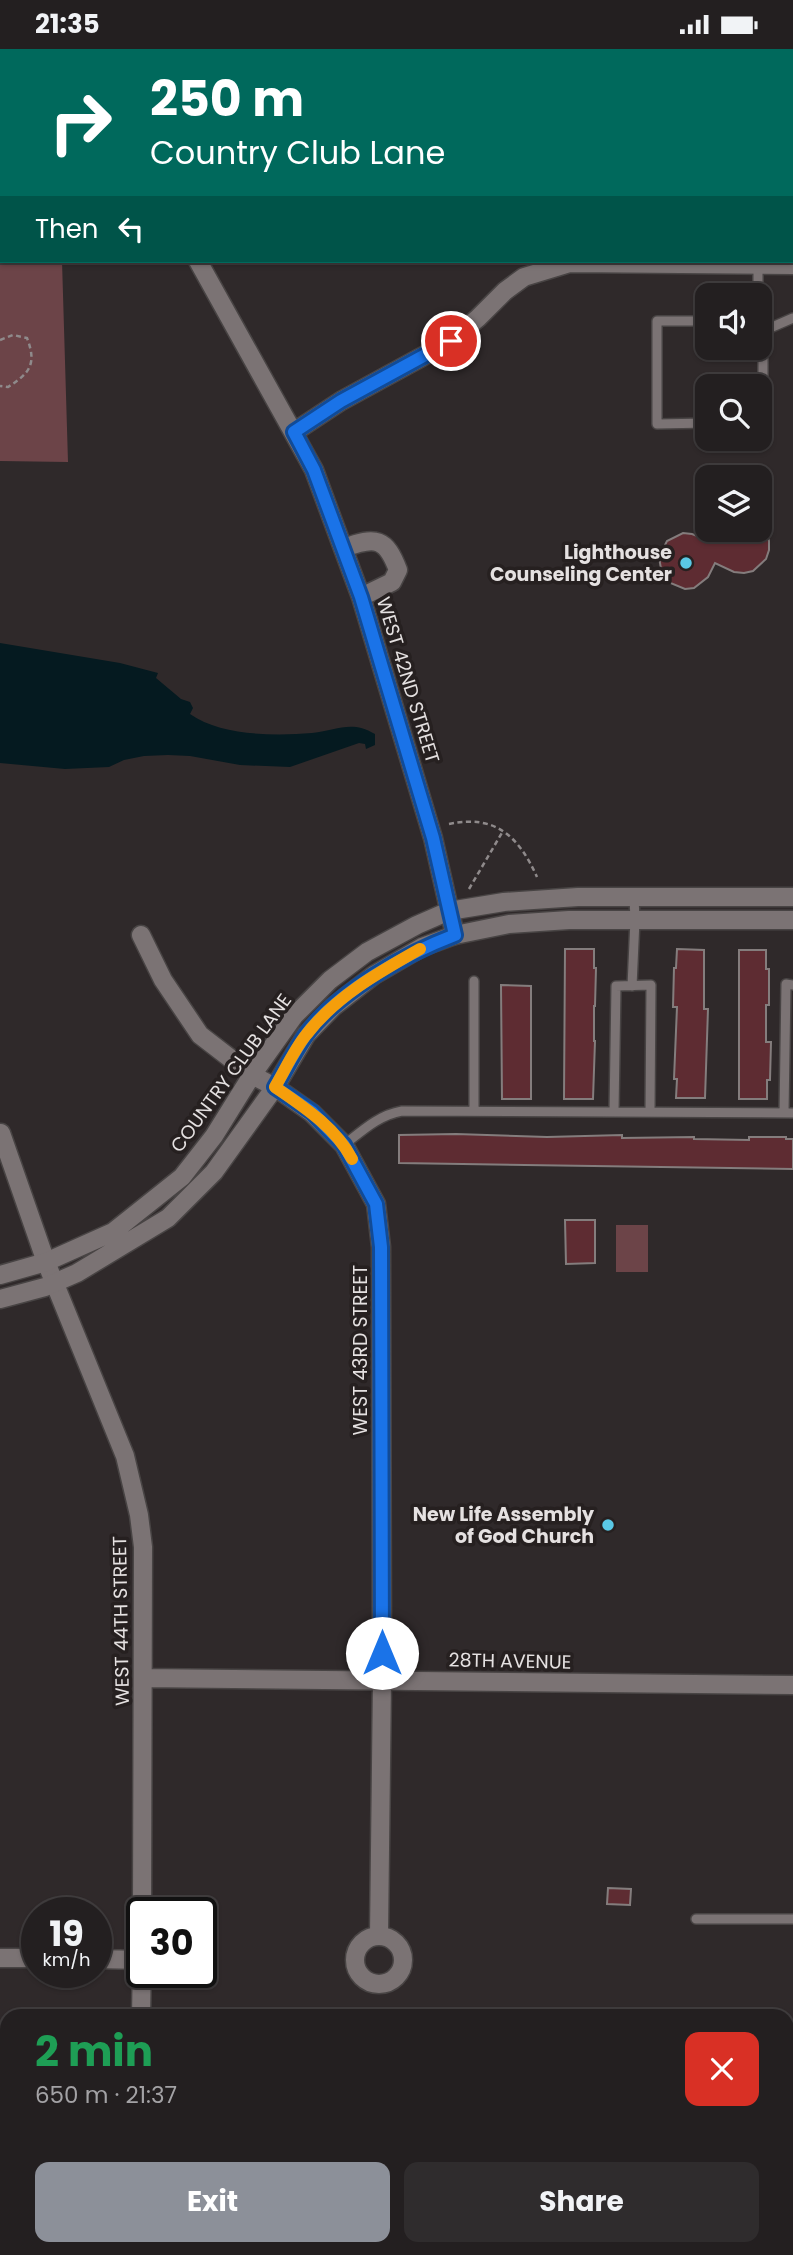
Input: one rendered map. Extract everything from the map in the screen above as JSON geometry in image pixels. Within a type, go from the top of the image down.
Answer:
[{"type":"street","name":"WEST 42ND STREET","points":[[199,263],[314,470],[344,548],[433,838],[455,935]]},
{"type":"street","points":[[294,432],[341,401],[451,341],[524,277],[570,263],[791,264]]},
{"type":"street","points":[[344,548],[360,542],[376,541],[390,551],[398,570],[392,582],[361,597]]},
{"type":"street","name":"COUNTRY CLUB LANE","points":[[0,1275],[46,1262],[113,1232],[182,1177],[214,1136],[252,1075],[294,1016],[330,979],[367,952],[417,925],[449,911],[504,902],[578,897],[793,897]]},
{"type":"street","name":"COUNTRY CLUB LANE","points":[[0,1299],[55,1283],[77,1273],[168,1218],[214,1172],[275,1087],[306,1035],[333,1007],[374,975],[422,947],[455,935],[509,924],[569,920],[793,919]]},
{"type":"street","name":"WEST 43RD STREET","points":[[142,936],[163,980],[200,1035],[252,1075],[312,1112],[344,1145],[376,1204],[381,1247],[382,1680],[379,1935]]},
{"type":"street","name":"WEST 44TH STREET","points":[[1,1133],[46,1262],[125,1456],[139,1515],[143,1547],[142,1897]]},
{"type":"street","name":"28TH AVENUE","points":[[143,1678],[793,1685]]},
{"type":"street","points":[[0,1958],[21,1958]]},
{"type":"street","points":[[141,2009],[142,1988]]},
{"type":"lane","points":[[758,265],[758,283]]},
{"type":"lane","points":[[763,374],[763,331],[793,318]]},
{"type":"lane","points":[[695,321],[657,321],[657,424],[695,423]]},
{"type":"lane","points":[[632,986],[634,897]]},
{"type":"lane","points":[[474,981],[474,1111]]},
{"type":"lane","points":[[344,1145],[372,1122],[388,1113],[402,1111],[789,1113],[786,984],[793,985]]},
{"type":"lane","points":[[614,1111],[616,986],[651,985],[650,1112]]},
{"type":"lane","points":[[696,1919],[793,1919]]},
{"type":"path","points":[[0,340],[13,335],[27,338],[32,351],[32,366],[22,378],[8,387],[0,386]]},
{"type":"path","points":[[449,824],[484,823],[503,831],[517,841],[537,877]]},
{"type":"path","points":[[469,889],[503,831]]},
{"type":"shaded area","points":[[0,263],[62,263],[68,462],[0,461]]},
{"type":"shaded area","points":[[616,1225],[648,1225],[648,1272],[616,1272]]},
{"type":"water","points":[[0,643],[120,663],[158,673],[156,678],[181,699],[190,702],[193,708],[190,714],[217,727],[249,733],[282,734],[351,727],[375,734],[375,745],[366,749],[365,744],[359,743],[290,767],[240,765],[168,755],[124,760],[109,767],[65,769],[0,763]]},
{"type":"building","points":[[683,533],[695,535],[695,542],[769,542],[769,550],[766,559],[753,571],[734,572],[715,563],[708,577],[694,588],[685,589],[668,582],[662,575],[659,557],[667,541]]},
{"type":"building","points":[[565,949],[594,949],[596,968],[593,1099],[564,1099]]},
{"type":"building","points":[[677,949],[704,950],[704,1009],[708,1009],[705,1098],[676,1098],[677,1079],[674,1079],[677,1007],[673,1007]]},
{"type":"building","points":[[739,950],[766,950],[769,1005],[766,1005],[766,1042],[771,1042],[767,1099],[739,1099]]},
{"type":"building","points":[[501,985],[531,986],[531,1099],[502,1099]]},
{"type":"building","points":[[399,1135],[547,1137],[622,1135],[622,1138],[694,1137],[749,1140],[749,1137],[786,1137],[793,1139],[793,1169],[399,1163]]},
{"type":"building","points":[[565,1220],[595,1220],[595,1263],[566,1264]]},
{"type":"building","points":[[608,1888],[631,1889],[630,1905],[607,1904]]},
{"type":"slow traffic","points":[[352,1159],[344,1145],[312,1112],[275,1087],[306,1035],[333,1007],[374,975],[420,949]]},
{"type":"place","name":"Lighthouse Counseling Center","points":[[686,563]]},
{"type":"place","name":"New Life Assembly of God Church","points":[[608,1525]]},
{"type":"route","points":[[382,1653],[381,1247],[376,1204],[344,1145],[312,1112],[275,1087],[306,1035],[333,1007],[374,975],[422,947],[455,935],[433,838],[361,597],[314,470],[294,432],[341,401],[451,341]]}]
